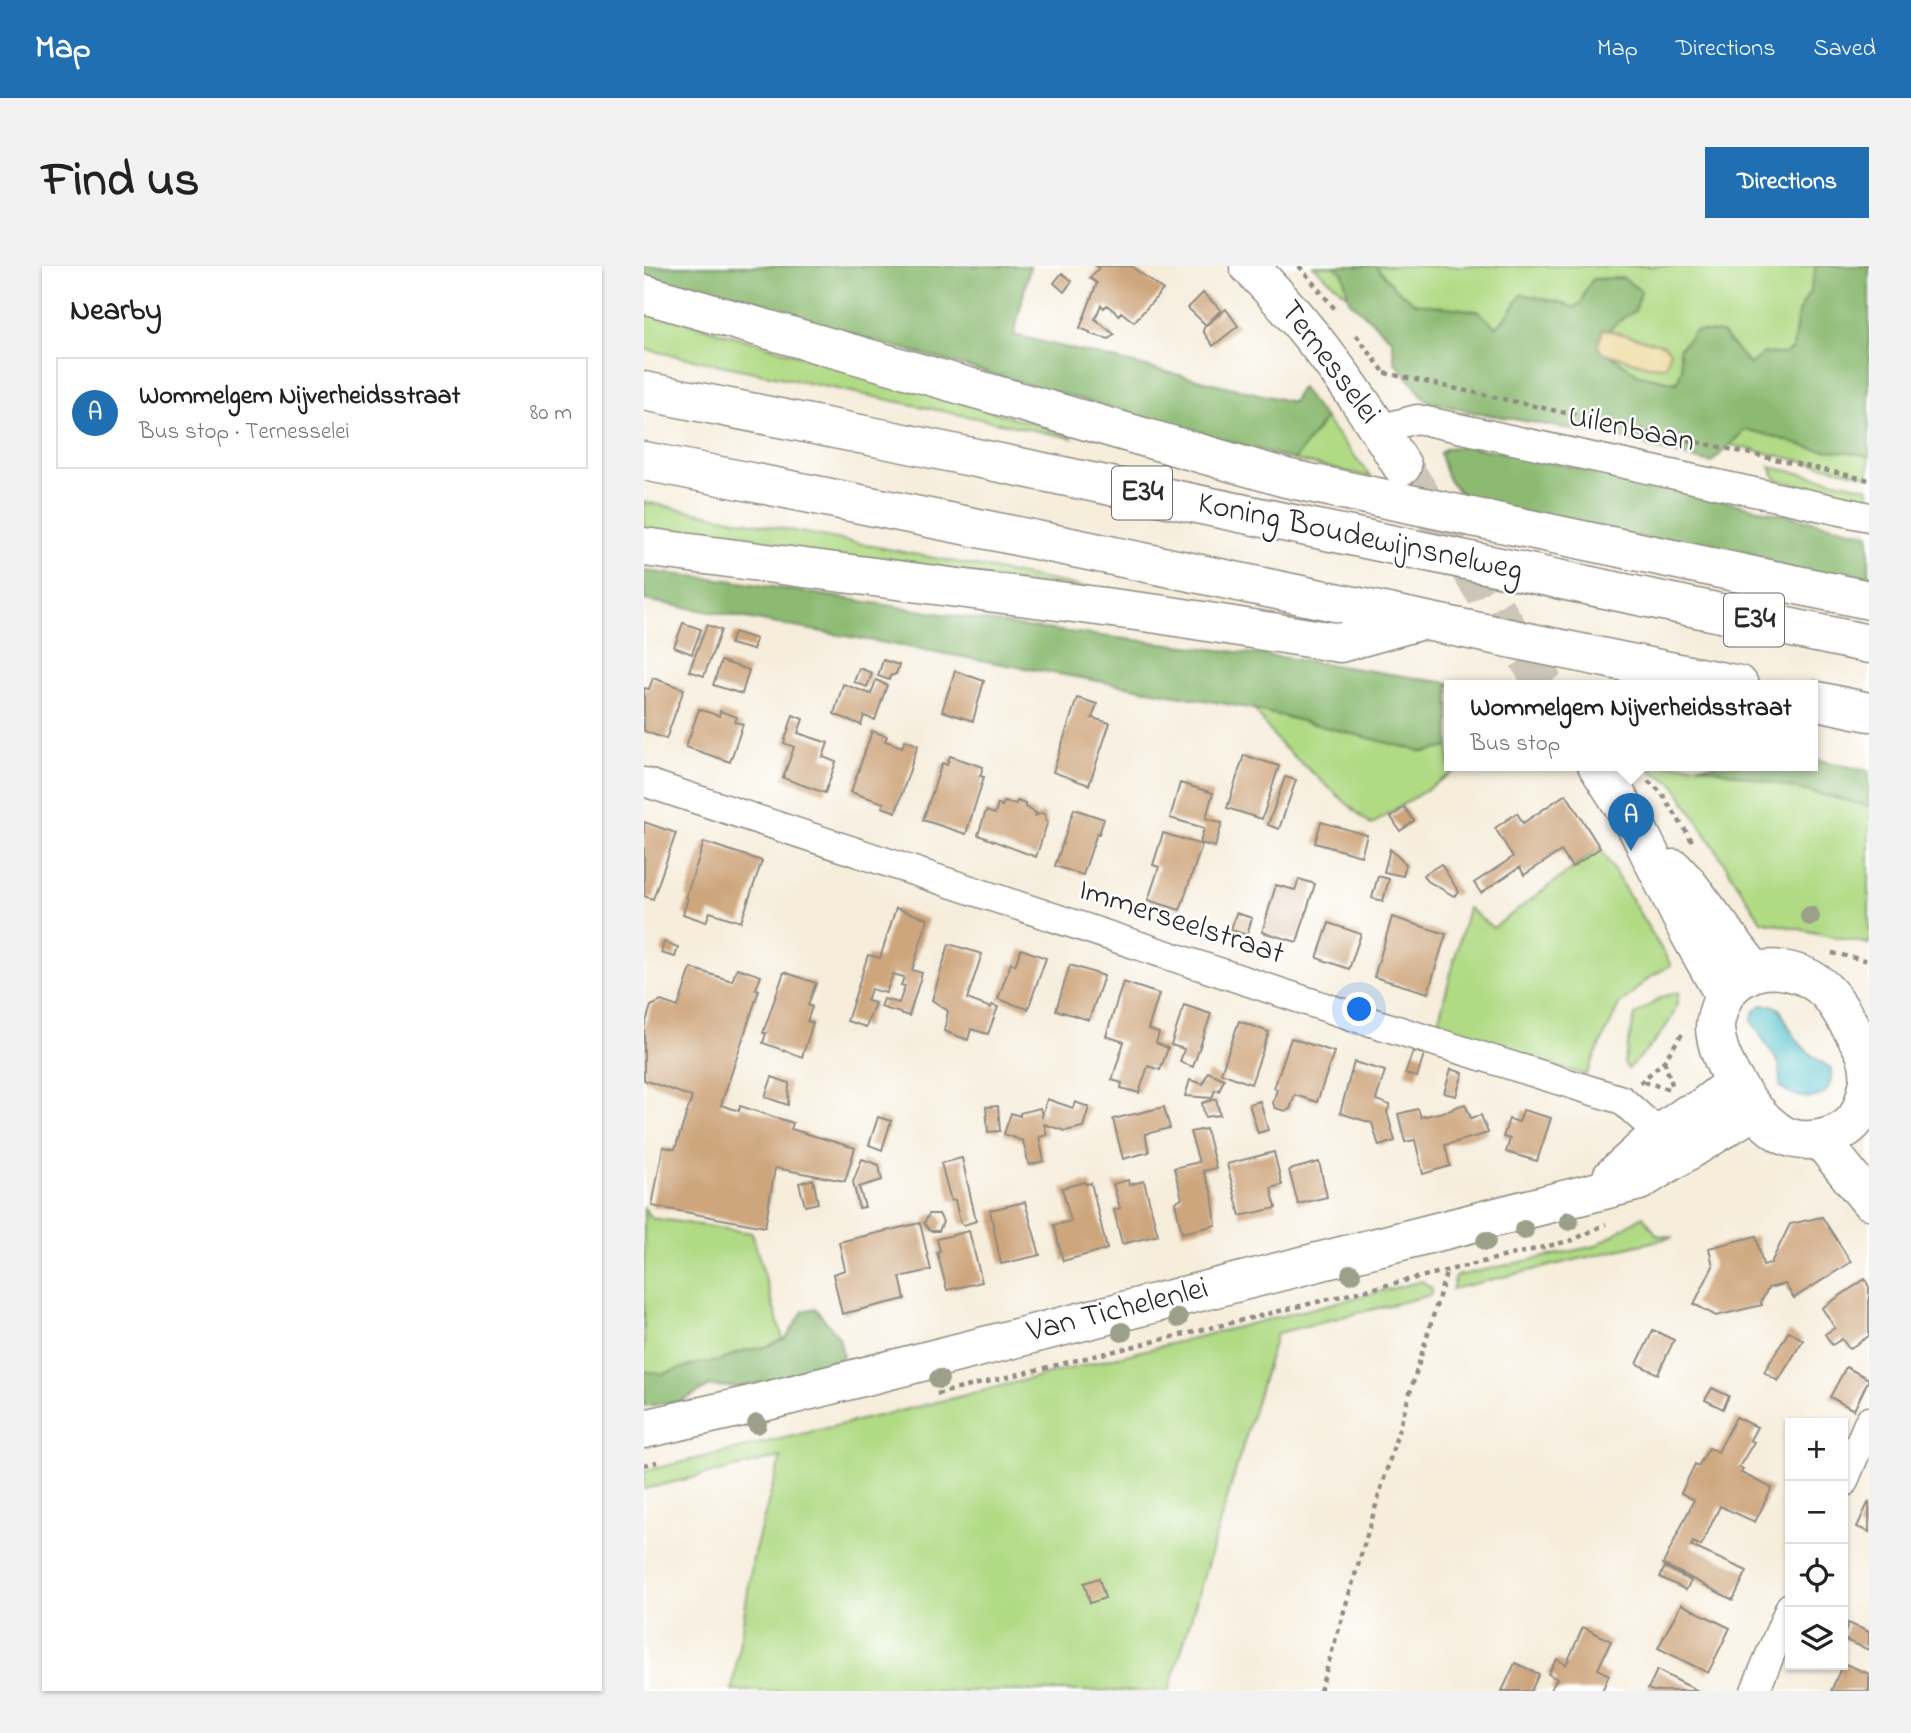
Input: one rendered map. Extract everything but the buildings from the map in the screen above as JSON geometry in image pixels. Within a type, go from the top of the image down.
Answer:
[{"type":"main road","name":"Ternesselei","points":[[1248,266],[1288,305],[1379,429],[1402,467]]},
{"type":"main road","points":[[644,294],[1286,478],[1869,600]]},
{"type":"main road","name":"Koning Boudewijnsnelweg","points":[[644,391],[1869,644]]},
{"type":"main road","name":"E34","points":[[644,461],[1714,680]]},
{"type":"main road","points":[[644,547],[1118,608],[1340,643],[1420,621]]},
{"type":"main road","points":[[1818,701],[1869,712]]},
{"type":"main road","points":[[1601,771],[1636,826],[1688,932],[1724,995]]},
{"type":"main road","points":[[1636,826],[1687,883],[1754,971]]},
{"type":"main road","points":[[1869,1072],[1869,1058],[1853,1002],[1827,992],[1796,973],[1776,970],[1754,971],[1738,980],[1724,995],[1715,1030],[1744,1097],[1778,1133],[1796,1139],[1821,1140],[1861,1134],[1869,1081]]},
{"type":"main road","name":"Van Tichelenlei","points":[[644,1429],[751,1405],[1446,1228],[1603,1206],[1639,1181],[1666,1149],[1688,1114],[1744,1097]]},
{"type":"main road","points":[[1821,1140],[1869,1200]]},
{"type":"street","name":"Uilenbaan","points":[[1379,429],[1417,419],[1869,517]]},
{"type":"street","name":"Immerseelstraat","points":[[644,782],[1352,1016],[1622,1100],[1646,1122],[1666,1149]]},
{"type":"street","points":[[1844,1481],[1869,1421]]},
{"type":"street","points":[[1755,1691],[1785,1619]]},
{"type":"path","name":"Ternesselei","points":[[1299,266],[1338,313]]},
{"type":"path","name":"Ternesselei","points":[[1354,333],[1385,373]]},
{"type":"path","name":"Uilenbaan","points":[[1385,373],[1869,480]]},
{"type":"path","points":[[1641,1082],[1674,1090],[1664,1061]]},
{"type":"path","points":[[931,1396],[1573,1240],[1594,1232],[1603,1206]]},
{"type":"path","points":[[1320,1691],[1447,1271],[1446,1228]]},
{"type":"path","points":[[644,1465],[669,1459]]},
{"type":"green space","points":[[644,266],[1030,266],[1014,335],[1292,402],[1301,388],[1325,419],[1294,460],[644,275]]},
{"type":"green space","points":[[1313,266],[1869,266],[1869,476],[1449,382]]},
{"type":"green space","points":[[1333,266],[1376,266],[1395,288],[1415,303],[1478,311],[1496,327],[1522,294],[1560,302],[1574,308],[1582,302],[1593,279],[1623,278],[1641,291],[1635,311],[1617,322],[1609,331],[1605,351],[1639,375],[1677,383],[1682,368],[1679,349],[1695,331],[1722,333],[1750,365],[1763,353],[1784,354],[1793,348],[1798,313],[1810,291],[1816,266],[1869,266],[1869,457],[1814,449],[1745,430],[1711,463],[1621,438],[1468,411],[1427,401],[1395,362],[1392,340],[1349,300],[1343,273]]},
{"type":"green space","points":[[644,310],[1069,434],[1072,438],[644,349]]},
{"type":"green space","points":[[1325,419],[1371,477],[1294,460]]},
{"type":"green space","points":[[1464,446],[1524,456],[1869,534],[1869,586],[1474,501],[1459,492],[1450,482],[1440,453],[1447,448]]},
{"type":"green space","points":[[1770,467],[1869,488],[1869,501],[1777,480]]},
{"type":"green space","points":[[644,502],[1121,594],[644,535]]},
{"type":"green space","points":[[644,571],[727,580],[1026,627],[1287,658],[1444,682],[1444,748],[1424,752],[1254,709],[644,600]]},
{"type":"green space","points":[[1254,709],[1424,752],[1444,748],[1444,771],[1456,771],[1371,825],[1279,743]]},
{"type":"green space","points":[[1818,760],[1869,771],[1869,806],[1723,771],[1818,771]]},
{"type":"green space","points":[[1652,771],[1723,771],[1869,806],[1869,944],[1761,921],[1674,784]]},
{"type":"green space","points":[[1600,848],[1671,965],[1649,978],[1619,1005],[1586,1075],[1436,1030],[1468,908],[1493,928]]},
{"type":"green space","points":[[1678,992],[1674,1012],[1668,1023],[1628,1069],[1624,1063],[1635,1015],[1662,997]]},
{"type":"green space","points":[[644,1208],[652,1218],[752,1233],[787,1353],[644,1381]]},
{"type":"green space","points":[[1643,1216],[1657,1235],[1673,1237],[1452,1289],[1456,1276],[1595,1246]]},
{"type":"green space","points":[[1422,1281],[1432,1289],[1431,1295],[1277,1333],[1169,1691],[732,1691],[754,1553],[781,1457],[644,1489],[644,1471],[933,1403]]},
{"type":"green space","points":[[815,1308],[839,1337],[843,1355],[835,1365],[802,1377],[738,1387],[710,1386],[680,1402],[644,1406],[644,1371],[662,1374],[768,1346],[787,1337],[803,1311]]},
{"type":"sand","points":[[1603,329],[1664,345],[1670,351],[1666,367],[1649,366],[1601,352],[1598,345]]},
{"type":"water","points":[[1761,1005],[1772,1005],[1780,1009],[1800,1043],[1831,1068],[1831,1080],[1823,1094],[1807,1098],[1780,1087],[1779,1064],[1752,1022],[1753,1013]]},
{"type":"tunnel","points":[[1402,466],[1542,680]]},
{"type":"place","name":"Wommelgem Nijverheidsstraat","points":[[1631,851]]}]
